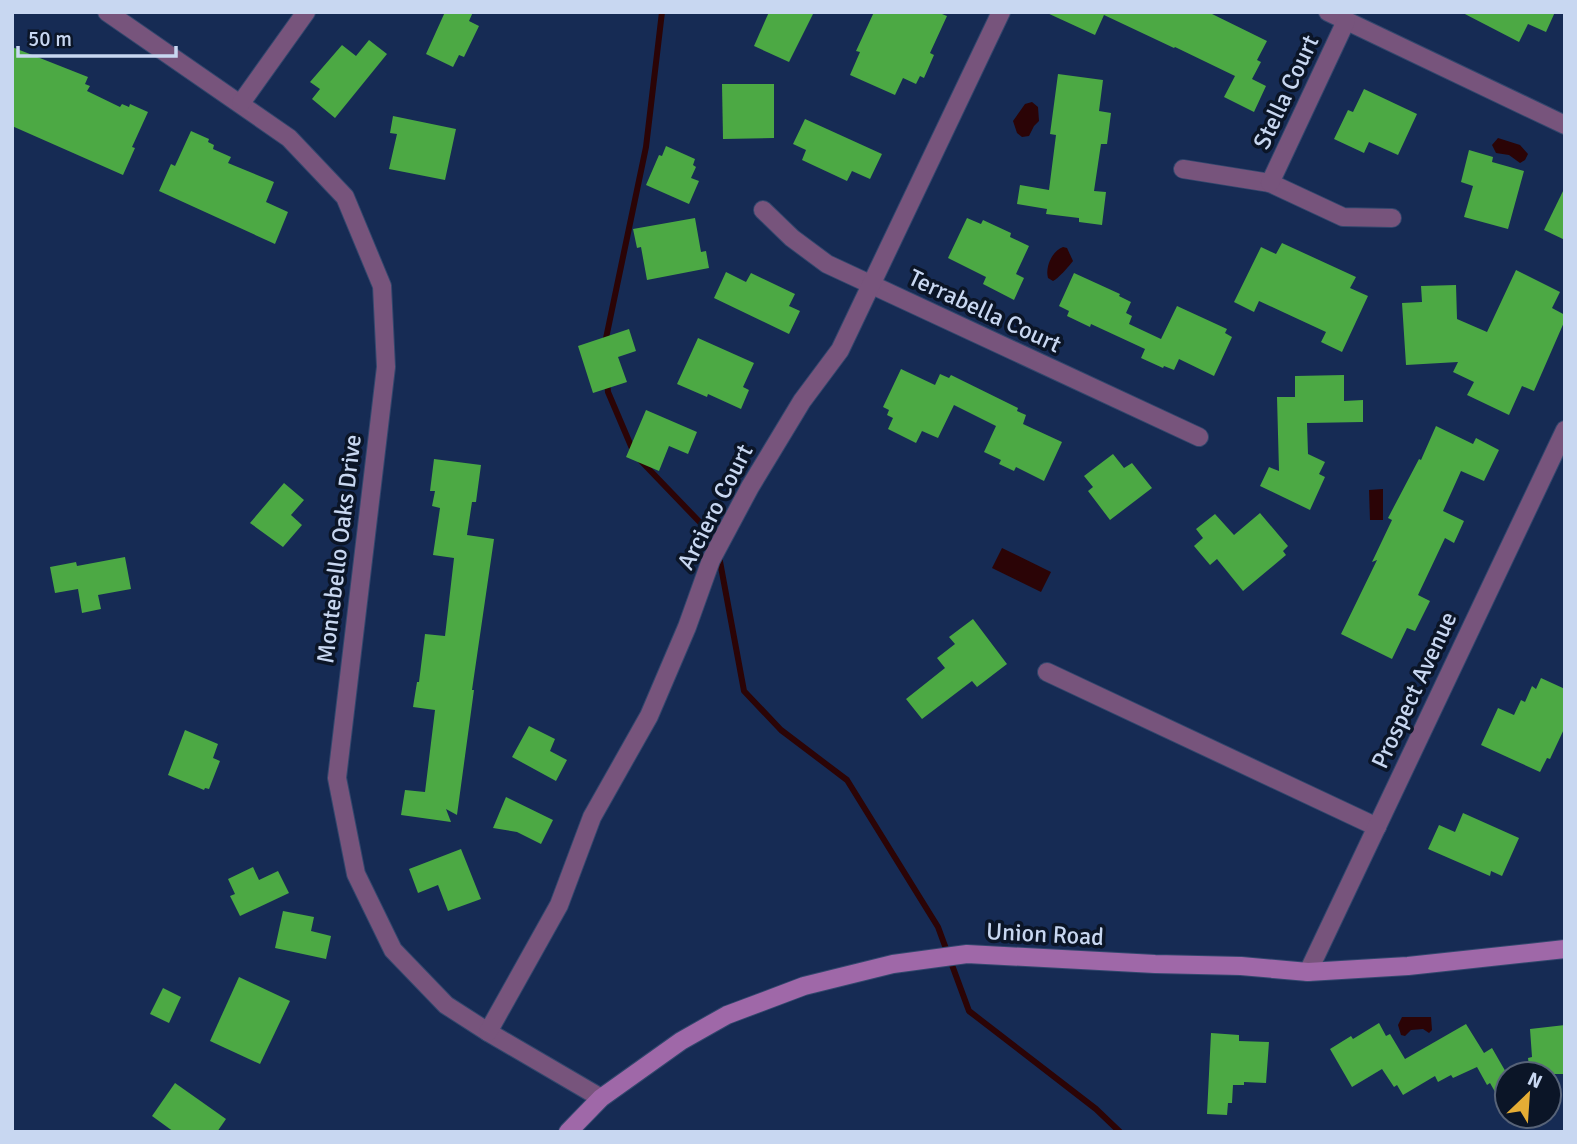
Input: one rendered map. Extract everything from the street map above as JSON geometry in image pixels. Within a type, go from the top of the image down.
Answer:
[{"type":"main road","name":"Union Road","points":[[568,1132],[601,1098],[681,1041],[727,1015],[804,986],[893,964],[967,954],[1241,966],[1308,972],[1408,967],[1565,949]]},
{"type":"street","name":"Montebello Oaks Drive","points":[[107,12],[289,138],[345,197],[382,286],[386,367],[337,778],[356,874],[393,950],[446,1005],[601,1098]]},
{"type":"street","points":[[241,103],[306,12]]},
{"type":"street","name":"Arciero Court","points":[[488,1032],[559,905],[592,817],[649,716],[687,627],[711,560],[750,486],[802,401],[840,350],[1001,12]]},
{"type":"street","points":[[1328,12],[1565,125]]},
{"type":"street","name":"Stella Court","points":[[1270,183],[1346,21]]},
{"type":"street","name":"Stella Court","points":[[1183,169],[1270,183],[1343,217],[1392,218]]},
{"type":"street","name":"Terrabella Court","points":[[763,210],[792,238],[827,264],[1199,437]]},
{"type":"street","name":"Prospect Avenue","points":[[1308,972],[1565,429]]},
{"type":"street","points":[[1047,672],[1377,827]]},
{"type":"shaded area","points":[[1032,102],[1038,107],[1039,121],[1029,136],[1022,137],[1017,133],[1013,121],[1025,104]]},
{"type":"shaded area","points":[[1498,138],[1520,145],[1528,154],[1525,160],[1520,163],[1509,155],[1496,153],[1492,145]]},
{"type":"shaded area","points":[[1063,247],[1067,248],[1073,261],[1053,281],[1047,274],[1049,264],[1056,252]]},
{"type":"shaded area","points":[[1383,489],[1383,520],[1370,520],[1369,490]]},
{"type":"shaded area","points":[[1002,548],[1051,572],[1041,592],[992,568]]},
{"type":"shaded area","points":[[1402,1017],[1431,1017],[1432,1030],[1429,1033],[1423,1029],[1411,1030],[1405,1036],[1401,1035],[1398,1025]]},
{"type":"building","points":[[445,12],[473,12],[469,21],[479,26],[464,57],[459,55],[453,67],[426,54]]},
{"type":"building","points":[[769,12],[814,12],[789,62],[754,46]]},
{"type":"building","points":[[874,12],[937,12],[947,16],[930,53],[934,55],[924,78],[920,76],[916,84],[903,78],[895,95],[850,75],[860,52],[856,51]]},
{"type":"building","points":[[1045,12],[1208,12],[1267,41],[1257,60],[1261,62],[1252,79],[1266,86],[1254,112],[1224,97],[1235,76],[1175,47],[1104,15],[1095,35]]},
{"type":"building","points":[[1461,12],[1555,12],[1546,32],[1528,24],[1519,42]]},
{"type":"building","points":[[369,40],[387,54],[335,118],[312,99],[320,89],[310,82],[342,45],[356,56]]},
{"type":"building","points":[[12,47],[88,77],[85,84],[90,86],[87,91],[120,107],[122,104],[129,107],[130,104],[148,112],[123,175],[12,126]]},
{"type":"building","points":[[1058,74],[1103,80],[1099,111],[1111,113],[1107,144],[1101,144],[1094,191],[1106,192],[1102,225],[1079,222],[1079,218],[1046,214],[1047,209],[1017,204],[1020,185],[1049,190],[1056,135],[1050,134]]},
{"type":"building","points":[[722,84],[774,84],[774,138],[723,139]]},
{"type":"building","points":[[1364,89],[1417,114],[1398,155],[1369,142],[1364,153],[1334,139],[1348,110],[1353,112]]},
{"type":"building","points":[[393,116],[456,129],[445,180],[389,169],[397,134],[390,133]]},
{"type":"building","points":[[805,119],[882,154],[870,179],[852,171],[847,181],[802,160],[806,150],[793,144]]},
{"type":"building","points":[[191,131],[209,139],[208,142],[214,145],[213,149],[231,157],[228,163],[274,182],[266,202],[288,212],[275,244],[159,191],[171,164],[175,166]]},
{"type":"building","points":[[666,146],[695,159],[693,165],[696,167],[691,178],[699,181],[689,204],[646,185],[659,155],[662,156]]},
{"type":"building","points":[[1469,150],[1493,157],[1492,162],[1524,171],[1508,229],[1464,217],[1473,186],[1461,182]]},
{"type":"building","points":[[1565,187],[1565,240],[1544,230]]},
{"type":"building","points":[[695,218],[701,252],[706,251],[709,268],[647,280],[641,247],[637,248],[633,229]]},
{"type":"building","points":[[967,218],[981,224],[983,220],[1011,233],[1010,237],[1029,246],[1016,274],[1024,278],[1014,300],[983,284],[986,277],[948,258]]},
{"type":"building","points":[[1282,243],[1356,277],[1350,288],[1368,296],[1342,352],[1321,342],[1326,332],[1285,313],[1259,301],[1254,312],[1234,302],[1261,247],[1276,254]]},
{"type":"building","points":[[1516,270],[1560,292],[1552,308],[1565,315],[1565,320],[1534,391],[1522,386],[1509,415],[1467,395],[1474,382],[1453,372],[1458,362],[1406,365],[1402,303],[1422,302],[1421,286],[1456,285],[1457,319],[1487,332]]},
{"type":"building","points":[[726,272],[746,282],[751,273],[795,294],[789,306],[800,311],[789,334],[714,298]]},
{"type":"building","points":[[1074,273],[1120,294],[1119,296],[1131,302],[1126,313],[1132,316],[1129,324],[1161,339],[1177,306],[1227,329],[1225,333],[1232,337],[1214,376],[1179,359],[1174,370],[1164,366],[1163,368],[1141,358],[1145,349],[1067,316],[1069,311],[1059,306]]},
{"type":"building","points":[[629,329],[636,351],[618,357],[627,382],[593,393],[578,346]]},
{"type":"building","points":[[698,338],[754,363],[743,387],[749,390],[741,409],[677,384]]},
{"type":"building","points":[[901,369],[935,385],[940,374],[949,378],[951,375],[1018,408],[1017,411],[1026,415],[1023,424],[1062,442],[1044,481],[1016,467],[1014,471],[999,464],[1001,460],[984,452],[996,426],[954,405],[938,438],[922,431],[916,443],[888,429],[893,418],[887,415],[889,410],[883,407]]},
{"type":"building","points":[[1344,375],[1344,401],[1363,400],[1363,422],[1307,423],[1308,454],[1325,462],[1319,474],[1325,477],[1310,510],[1260,486],[1269,467],[1279,471],[1277,397],[1295,397],[1295,376]]},
{"type":"building","points":[[646,410],[697,432],[688,454],[669,446],[659,471],[626,457]]},
{"type":"building","points":[[1436,426],[1473,444],[1476,438],[1499,450],[1484,481],[1461,471],[1443,511],[1464,521],[1454,543],[1445,538],[1418,595],[1430,601],[1415,631],[1407,628],[1392,659],[1341,634],[1377,560],[1372,562],[1392,520],[1388,518],[1419,459],[1421,460]]},
{"type":"building","points":[[1113,454],[1124,468],[1132,463],[1152,488],[1110,520],[1088,491],[1093,487],[1084,476]]},
{"type":"building","points":[[434,459],[481,465],[476,502],[472,502],[467,535],[494,539],[457,815],[446,809],[451,822],[401,815],[405,790],[425,792],[435,710],[413,707],[425,634],[445,636],[454,558],[433,555],[440,508],[432,506],[435,491],[430,491]]},
{"type":"building","points":[[284,483],[304,500],[291,515],[302,525],[283,547],[250,523]]},
{"type":"building","points":[[1260,513],[1288,546],[1283,551],[1286,555],[1243,591],[1217,559],[1210,565],[1194,546],[1203,538],[1196,529],[1215,514],[1234,535]]},
{"type":"building","points":[[125,557],[131,589],[98,595],[101,609],[82,613],[78,589],[55,593],[50,567],[76,562],[77,566]]},
{"type":"building","points":[[973,619],[1007,664],[977,687],[972,681],[922,719],[906,699],[945,668],[937,658],[955,644],[949,637]]},
{"type":"building","points":[[1541,678],[1565,689],[1565,727],[1550,759],[1547,758],[1540,772],[1481,745],[1498,708],[1514,715],[1521,700],[1525,702],[1532,686],[1536,689]]},
{"type":"building","points":[[529,726],[555,739],[550,751],[567,760],[556,781],[512,757]]},
{"type":"building","points":[[185,730],[218,744],[213,758],[220,761],[209,789],[204,790],[168,775]]},
{"type":"building","points":[[506,797],[553,820],[541,844],[517,832],[493,828]]},
{"type":"building","points":[[1463,813],[1519,838],[1502,876],[1491,871],[1490,876],[1428,849],[1439,825],[1455,832]]},
{"type":"building","points":[[461,849],[481,899],[448,911],[438,885],[418,893],[409,869]]},
{"type":"building","points":[[253,867],[259,880],[278,871],[289,893],[240,916],[230,896],[235,894],[228,879]]},
{"type":"building","points":[[283,911],[314,917],[311,931],[331,936],[326,959],[275,948]]},
{"type":"building","points":[[239,977],[290,1001],[260,1064],[210,1041]]},
{"type":"building","points":[[163,988],[181,997],[169,1023],[150,1014]]},
{"type":"building","points":[[1379,1023],[1386,1036],[1390,1034],[1405,1059],[1466,1024],[1484,1053],[1492,1048],[1499,1060],[1493,1060],[1493,1088],[1490,1083],[1487,1085],[1477,1067],[1438,1082],[1435,1076],[1403,1095],[1382,1069],[1352,1087],[1330,1049],[1351,1036],[1353,1039]]},
{"type":"building","points":[[1565,1025],[1565,1074],[1563,1060],[1528,1060],[1532,1057],[1530,1029]]},
{"type":"building","points":[[1211,1033],[1239,1035],[1239,1041],[1269,1042],[1266,1083],[1244,1082],[1244,1085],[1233,1085],[1232,1103],[1228,1103],[1227,1115],[1207,1114]]},
{"type":"building","points":[[175,1083],[226,1119],[217,1132],[174,1132],[152,1116]]},
{"type":"waterway","points":[[605,343],[646,147],[662,12]]},
{"type":"waterway","points":[[607,381],[608,392],[634,453]]},
{"type":"waterway","points":[[641,461],[716,542]]},
{"type":"waterway","points":[[719,556],[744,691],[781,730],[847,780],[938,927],[969,1011],[1096,1109],[1120,1132]]}]
